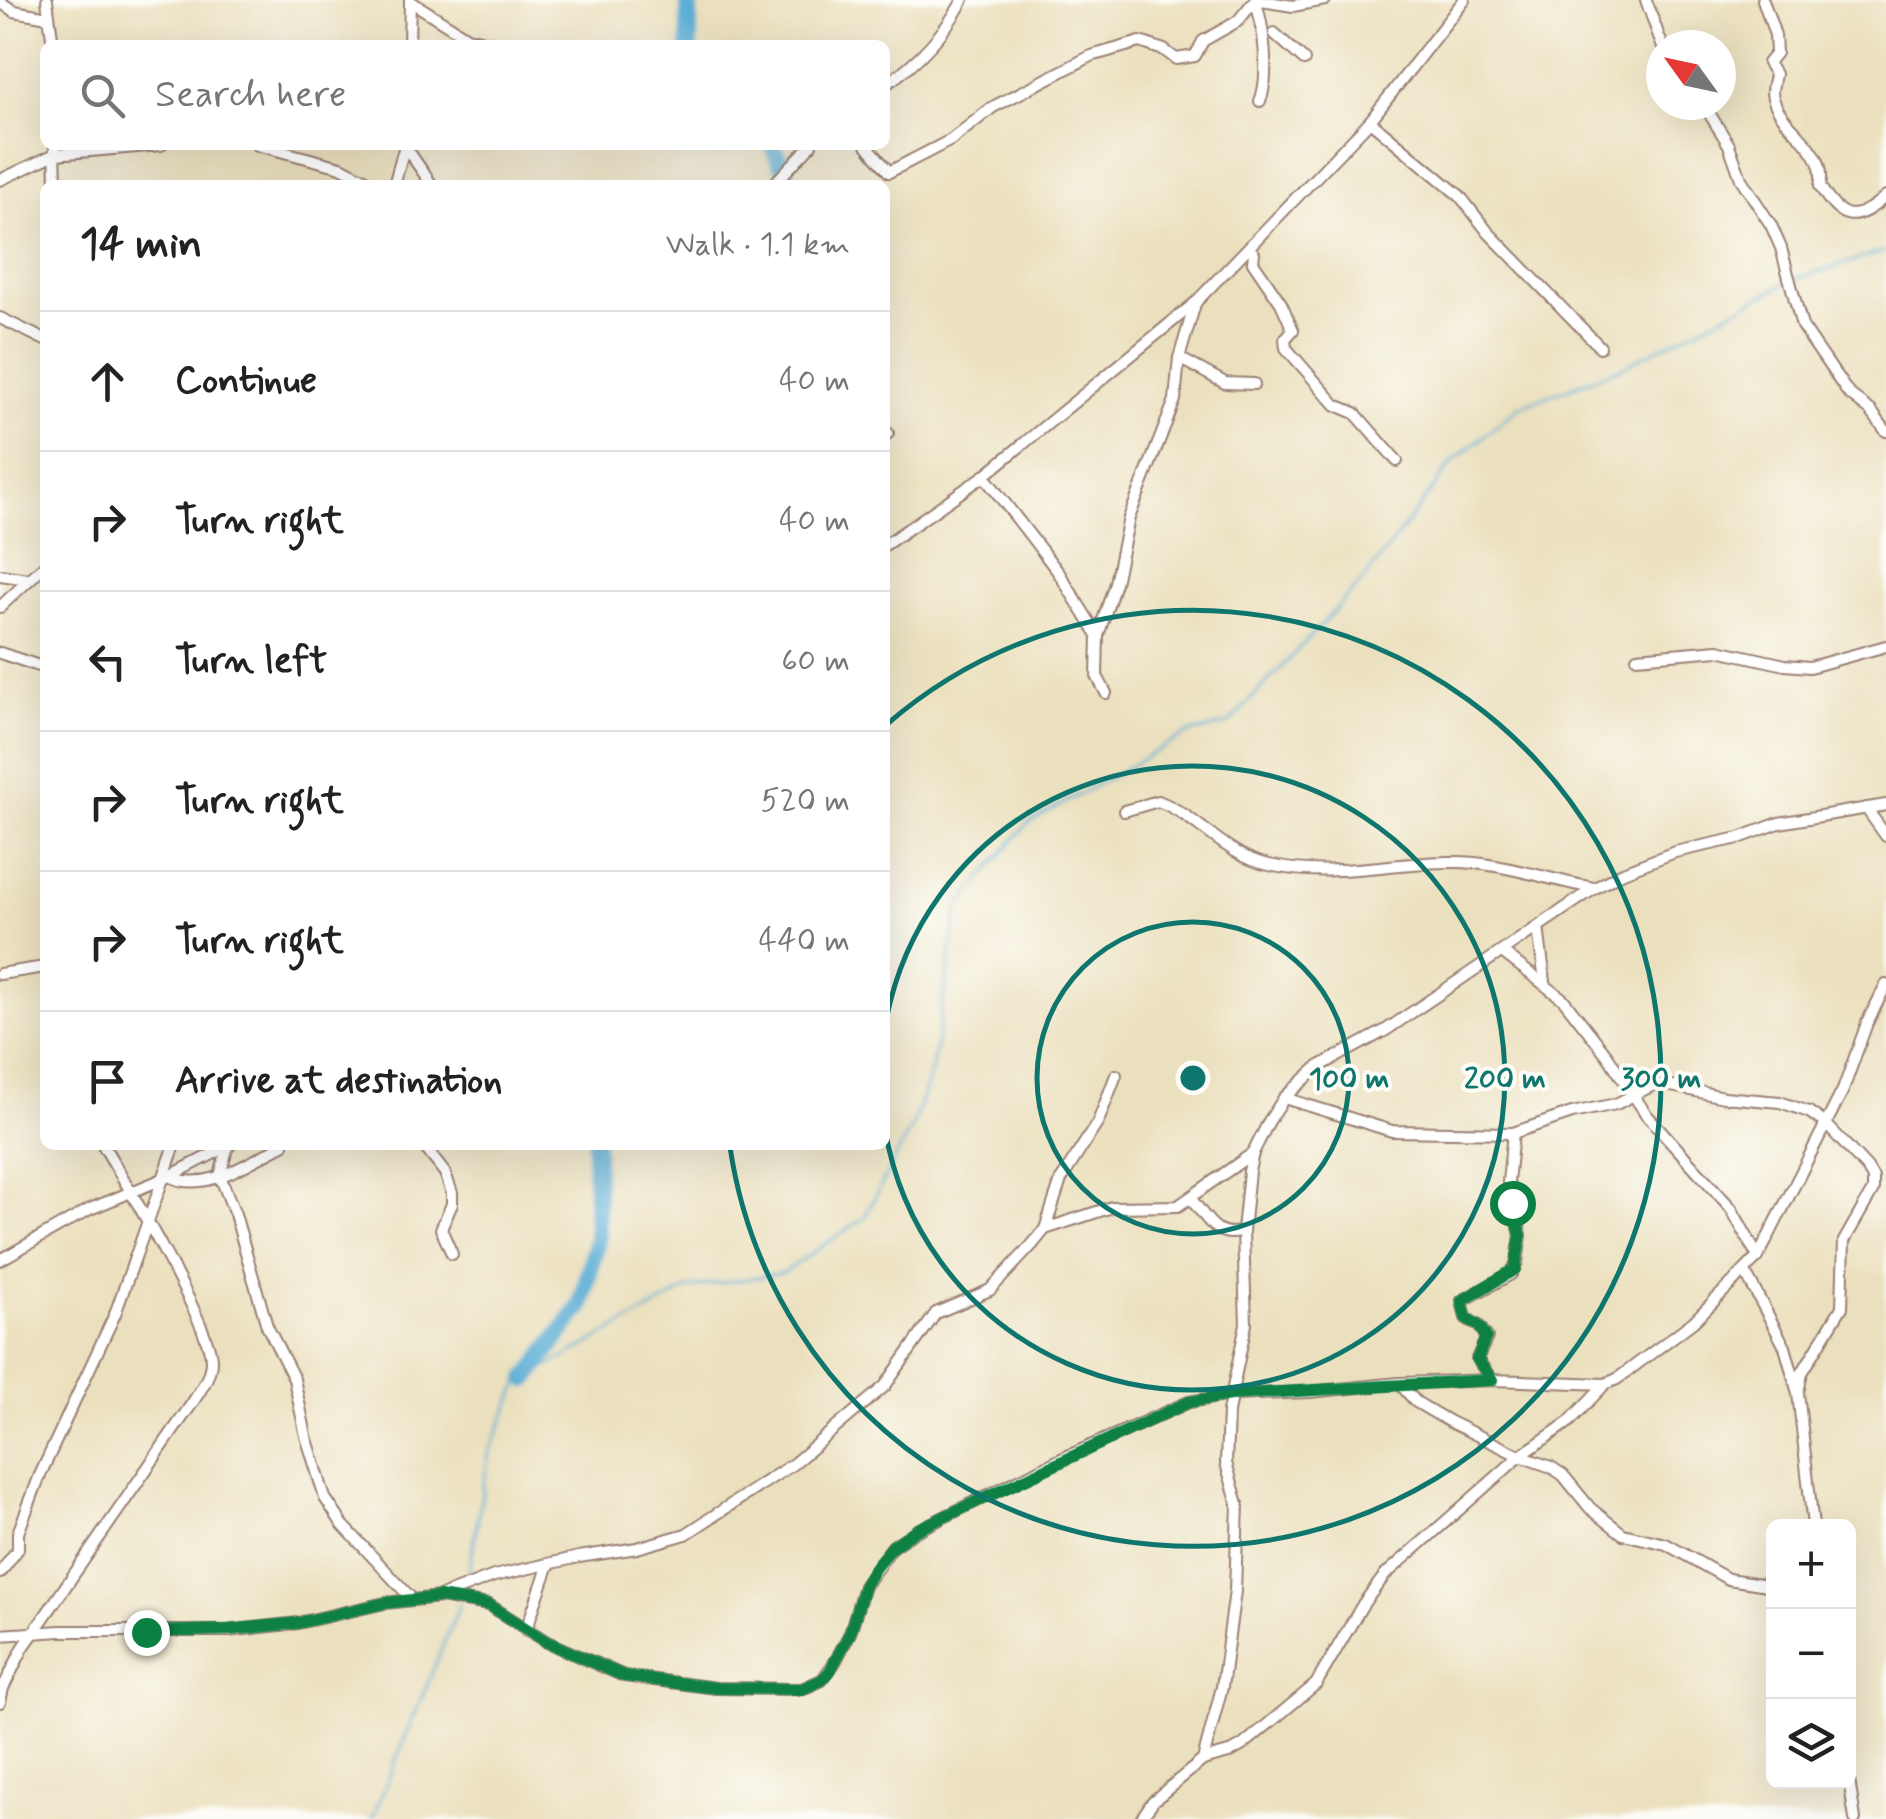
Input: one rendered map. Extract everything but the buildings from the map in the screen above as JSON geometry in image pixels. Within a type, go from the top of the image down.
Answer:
[{"type":"street","points":[[47,0],[52,40]]},
{"type":"street","points":[[409,40],[410,0]]},
{"type":"street","points":[[410,0],[467,37],[480,40]]},
{"type":"street","points":[[890,80],[928,50],[950,26],[964,0]]},
{"type":"street","points":[[1255,0],[1293,6],[1325,0]]},
{"type":"street","points":[[1255,0],[1263,27],[1266,87],[1260,101]]},
{"type":"street","points":[[871,150],[888,172],[951,140],[993,106],[1091,56],[1140,42],[1164,50],[1176,59],[1195,56],[1203,41],[1238,21],[1255,0]]},
{"type":"street","points":[[890,542],[984,476],[1195,303],[1370,121],[1464,0]]},
{"type":"street","points":[[1646,0],[1657,30]]},
{"type":"street","points":[[1763,0],[1775,35],[1776,53],[1768,63],[1775,74],[1770,93],[1817,158],[1824,172],[1820,186],[1832,206],[1850,215],[1886,196]]},
{"type":"street","points":[[0,2],[14,11],[48,17]]},
{"type":"street","points":[[1274,33],[1304,60]]},
{"type":"street","points":[[1713,120],[1729,146],[1741,179],[1771,224],[1802,326],[1848,393],[1871,410],[1886,432]]},
{"type":"street","points":[[1370,121],[1460,196],[1488,232],[1600,347]]},
{"type":"street","points":[[0,180],[55,150],[56,180]]},
{"type":"street","points":[[275,150],[341,168],[366,180]]},
{"type":"street","points":[[396,180],[405,150]]},
{"type":"street","points":[[409,150],[429,180]]},
{"type":"street","points":[[777,180],[806,150]]},
{"type":"street","points":[[1254,253],[1253,262],[1281,303],[1292,330],[1285,338],[1286,348],[1336,405],[1355,412],[1397,462]]},
{"type":"street","points":[[1106,693],[1097,676],[1098,636],[1116,583],[1129,518],[1175,400],[1178,358],[1195,303]]},
{"type":"street","points":[[0,318],[40,338]]},
{"type":"street","points":[[1178,358],[1225,383],[1254,384]]},
{"type":"street","points":[[984,476],[1059,573],[1098,636]]},
{"type":"street","points":[[0,607],[40,569]]},
{"type":"street","points":[[0,575],[29,579]]},
{"type":"street","points":[[1637,657],[1718,650],[1810,667],[1886,646]]},
{"type":"street","points":[[0,653],[40,666]]},
{"type":"street","points":[[1124,811],[1158,801],[1232,850],[1265,865],[1347,872],[1398,865],[1482,863],[1595,888]]},
{"type":"street","points":[[1202,1760],[1222,1686],[1235,1592],[1238,1504],[1226,1463],[1230,1395],[1246,1324],[1243,1231],[1254,1153],[1284,1098],[1318,1066],[1386,1030],[1623,872],[1675,852],[1740,838],[1779,823],[1886,805]]},
{"type":"street","points":[[1866,808],[1886,836]]},
{"type":"street","points":[[1538,927],[1544,982]]},
{"type":"street","points":[[1502,952],[1564,999],[1654,1124],[1731,1208],[1758,1257]]},
{"type":"street","points":[[0,974],[40,968]]},
{"type":"street","points":[[1142,1819],[1160,1793],[1202,1760],[1243,1745],[1316,1684],[1363,1604],[1386,1575],[1520,1456],[1569,1422],[1604,1384],[1639,1364],[1693,1322],[1745,1272],[1758,1257],[1826,1124],[1886,985]]},
{"type":"street","points":[[440,1597],[494,1576],[637,1548],[686,1534],[778,1474],[885,1386],[936,1313],[990,1290],[1045,1229],[1061,1180],[1098,1122],[1116,1075]]},
{"type":"street","points":[[1284,1098],[1381,1130],[1513,1133],[1572,1113],[1593,1111],[1650,1084],[1666,1084],[1724,1097],[1780,1102],[1826,1124],[1867,1168],[1874,1178],[1874,1190],[1844,1242],[1842,1307],[1802,1373],[1798,1393]]},
{"type":"street","points":[[1492,1380],[1477,1359],[1486,1337],[1479,1326],[1466,1318],[1462,1306],[1465,1297],[1511,1274],[1518,1262],[1521,1235],[1508,1182],[1513,1133]]},
{"type":"street","points":[[0,1702],[2,1686],[13,1665],[208,1378],[212,1363],[209,1346],[107,1150]]},
{"type":"street","points":[[0,1573],[16,1554],[18,1532],[33,1491],[103,1342],[174,1150]]},
{"type":"street","points":[[0,1260],[130,1190],[165,1178],[221,1150]]},
{"type":"street","points":[[228,1150],[220,1176],[267,1326],[294,1379],[306,1436],[326,1498],[343,1525],[411,1598]]},
{"type":"street","points":[[165,1178],[187,1184],[220,1176],[272,1150]]},
{"type":"street","points":[[427,1150],[450,1183],[452,1204],[440,1229],[452,1254]]},
{"type":"street","points":[[1045,1229],[1112,1207],[1165,1208],[1191,1199],[1254,1153]]},
{"type":"street","points":[[1191,1199],[1221,1232],[1231,1235],[1243,1231]]},
{"type":"street","points":[[1745,1272],[1785,1347],[1798,1393],[1812,1519]]},
{"type":"street","points":[[0,1635],[228,1630],[312,1621],[411,1598],[440,1597],[489,1605],[526,1630],[624,1676],[716,1688],[802,1689],[822,1680],[830,1671],[850,1633],[864,1586],[893,1546],[916,1530],[1189,1402],[1230,1395],[1399,1383],[1492,1380],[1604,1384]]},
{"type":"street","points":[[1399,1383],[1424,1407],[1520,1456],[1544,1462],[1563,1475],[1590,1508],[1622,1534],[1666,1544],[1728,1579],[1766,1585]]},
{"type":"street","points":[[526,1630],[549,1564]]},
{"type":"street","points":[[1850,1789],[1854,1819]]},
{"type":"waterway","points":[[689,0],[689,40]]},
{"type":"waterway","points":[[774,150],[790,180]]},
{"type":"waterway","points":[[1792,280],[1886,251]]},
{"type":"waterway","points":[[467,1582],[489,1453],[519,1383],[689,1288],[783,1273],[864,1218],[914,1122],[932,1068],[959,906],[1027,824],[1187,734],[1228,724],[1366,577],[1454,461],[1519,407],[1620,368],[1785,284]]},
{"type":"waterway","points":[[527,1379],[581,1306],[597,1240],[595,1150]]},
{"type":"waterway","points":[[372,1819],[460,1604]]},
{"type":"route","points":[[146,1632],[298,1623],[411,1598],[440,1597],[489,1605],[547,1642],[624,1676],[716,1688],[802,1689],[822,1680],[836,1662],[850,1633],[864,1586],[893,1546],[916,1530],[1059,1460],[1200,1399],[1399,1383],[1492,1380],[1477,1359],[1486,1343],[1484,1330],[1466,1318],[1462,1301],[1515,1269],[1521,1235],[1512,1203]]}]
